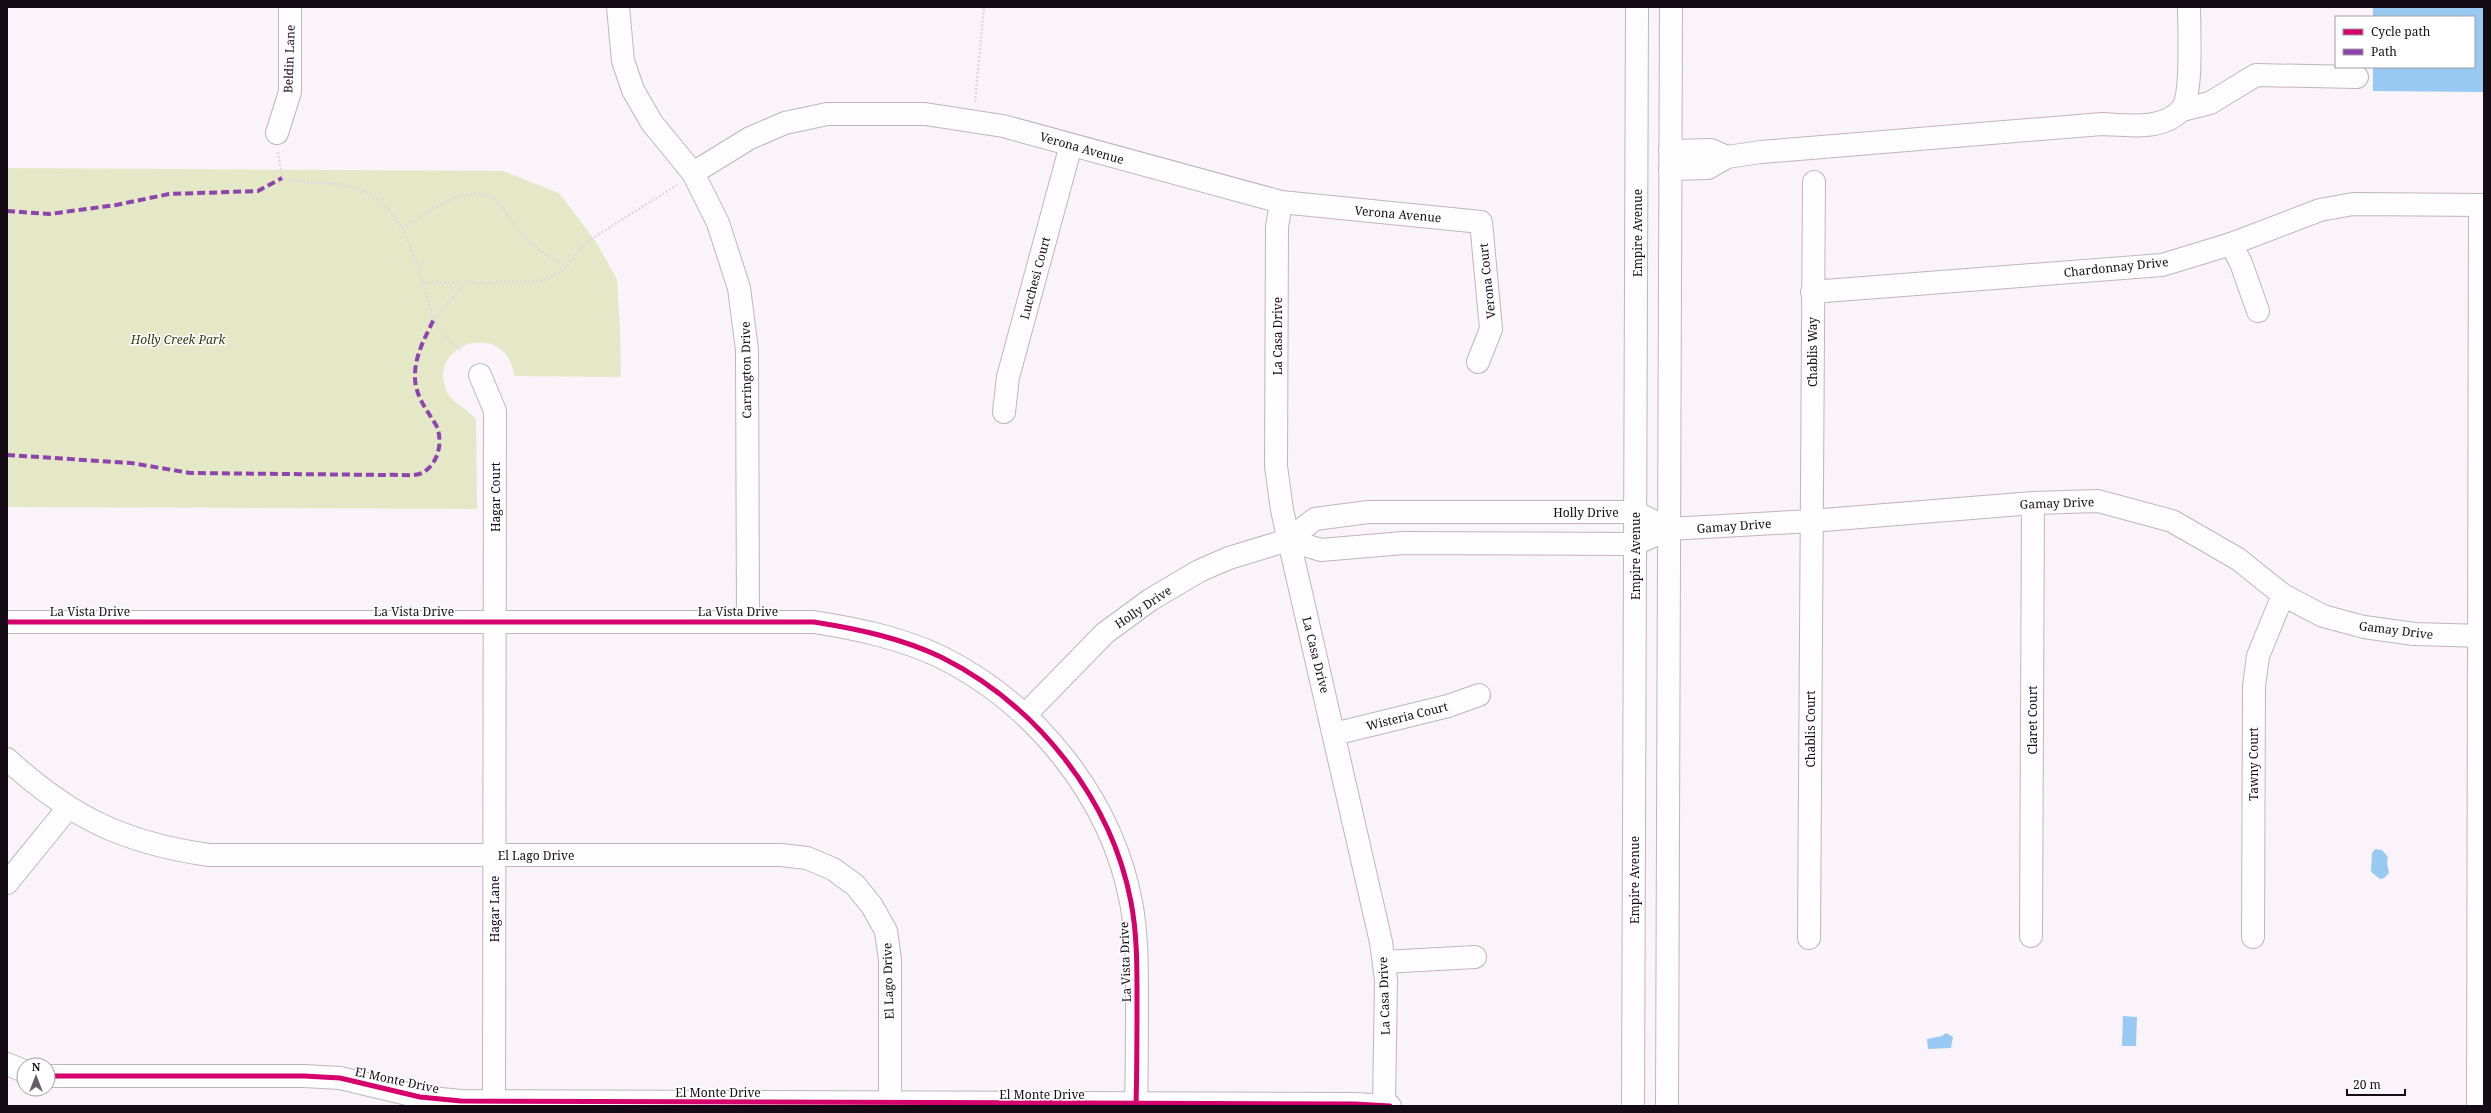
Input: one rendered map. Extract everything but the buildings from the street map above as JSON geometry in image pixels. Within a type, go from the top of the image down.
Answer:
[{"type":"street","name":"Beldin Lane","points":[[277,133],[290,92],[290,7]]},
{"type":"street","name":"Carrington Drive","points":[[618,7],[623,61],[633,90],[652,123],[693,173],[729,253],[744,316],[747,350],[748,621]]},
{"type":"street","name":"Empire Avenue","points":[[1633,1106],[1637,7]]},
{"type":"street","points":[[1667,1106],[1671,7]]},
{"type":"street","points":[[2182,110],[2188,90],[2189,7]]},
{"type":"street","points":[[1637,41],[1649,84],[1650,155],[1655,160],[1670,160],[1708,168],[1727,157],[1761,152],[2102,124],[2141,126],[2165,121],[2182,110],[2210,103],[2256,75],[2357,77]]},
{"type":"street","name":"Verona Avenue","points":[[693,173],[750,138],[785,123],[827,114],[925,114],[964,118],[1003,126],[1281,202],[1481,222]]},
{"type":"street","name":"Lucchesi Court","points":[[1004,412],[1008,377],[1072,145]]},
{"type":"street","name":"Chablis Way","points":[[1811,521],[1814,182]]},
{"type":"street","name":"La Casa Drive","points":[[1281,202],[1277,227],[1276,466],[1288,540],[1364,864],[1384,962],[1386,1106]]},
{"type":"street","name":"Chardonnay Drive","points":[[1812,292],[2162,265],[2231,244],[2320,210],[2353,204],[2482,205]]},
{"type":"street","points":[[2478,1106],[2482,205]]},
{"type":"street","name":"Verona Court","points":[[1478,362],[1491,328],[1481,222]]},
{"type":"street","points":[[2231,244],[2241,263],[2258,311]]},
{"type":"street","name":"Hagar Court","points":[[480,375],[495,411],[495,621]]},
{"type":"street","name":"Gamay Drive","points":[[1669,529],[1811,521],[2033,503],[2098,500],[2172,521],[2238,559],[2283,595],[2323,616],[2364,628],[2414,634],[2481,636]]},
{"type":"street","name":"Claret Court","points":[[2031,936],[2033,503]]},
{"type":"street","name":"Holly Drive","points":[[1025,715],[1105,633],[1150,600],[1200,571],[1229,558],[1288,540],[1315,519],[1368,512],[1635,512],[1669,529]]},
{"type":"street","name":"Chablis Court","points":[[1810,938],[1811,521]]},
{"type":"street","points":[[1288,540],[1321,550],[1403,543],[1635,544],[1669,529]]},
{"type":"street","name":"Tawny Court","points":[[2253,937],[2254,686],[2258,656],[2283,595]]},
{"type":"street","name":"Hagar Lane","points":[[494,1101],[495,621]]},
{"type":"street","name":"La Vista Drive","points":[[7,622],[814,622],[854,628],[895,639],[940,657],[972,674],[1025,715],[1076,773],[1101,817],[1120,861],[1131,901],[1136,945],[1136,1105]]},
{"type":"street","name":"Wisteria Court","points":[[1334,734],[1448,706],[1479,695]]},
{"type":"street","name":"El Lago Drive","points":[[7,759],[68,808],[87,820],[128,838],[168,849],[209,855],[781,855],[807,858],[833,869],[859,890],[872,906],[886,932],[890,960],[890,1105]]},
{"type":"street","points":[[7,884],[68,808]]},
{"type":"street","points":[[1384,962],[1475,957]]},
{"type":"street","name":"El Monte Drive","points":[[56,1076],[304,1076],[340,1078],[440,1100],[642,1104],[1386,1106]]},
{"type":"path","points":[[975,103],[984,7]]},
{"type":"path","points":[[277,133],[279,166],[282,178],[295,182],[333,183],[366,192],[384,205],[402,227],[424,283],[427,304],[434,319],[443,333],[462,350]]},
{"type":"path","points":[[424,283],[534,282],[551,278],[566,267],[585,242],[693,173]]},
{"type":"path","points":[[402,227],[451,200],[471,194],[489,196],[504,207],[522,235],[566,267]]},
{"type":"path","points":[[434,319],[466,283]]},
{"type":"green space","name":"Holly Creek Park","points":[[7,168],[503,171],[559,193],[596,242],[617,279],[621,377],[514,376],[509,358],[498,347],[485,343],[471,344],[458,349],[448,360],[443,373],[446,390],[449,395],[476,420],[477,509],[7,507]]},
{"type":"water","points":[[2373,7],[2484,7],[2484,92],[2373,91],[2373,68],[2475,68],[2475,16],[2373,16]]},
{"type":"water","points":[[2375,849],[2382,850],[2388,857],[2387,863],[2389,873],[2384,878],[2380,879],[2371,872],[2372,853]]},
{"type":"water","points":[[2123,1016],[2137,1017],[2136,1046],[2122,1046]]},
{"type":"water","points":[[1946,1033],[1953,1037],[1951,1048],[1928,1049],[1927,1039],[1942,1036]]},
{"type":"marked path","points":[[7,211],[49,214],[116,205],[169,194],[258,191],[282,178]]},
{"type":"marked path","points":[[7,455],[131,463],[190,473],[419,474],[428,469],[436,459],[439,445],[436,425],[417,392],[415,379],[418,355],[434,319]]},
{"type":"cycle path","points":[[7,622],[814,622],[879,635],[926,650],[975,677],[1008,700],[1037,727],[1064,758],[1087,791],[1106,826],[1121,863],[1131,902],[1134,925],[1137,973],[1136,1106]]},
{"type":"cycle path","points":[[56,1076],[304,1076],[340,1078],[420,1097],[461,1101],[1355,1104],[1390,1106]]}]
